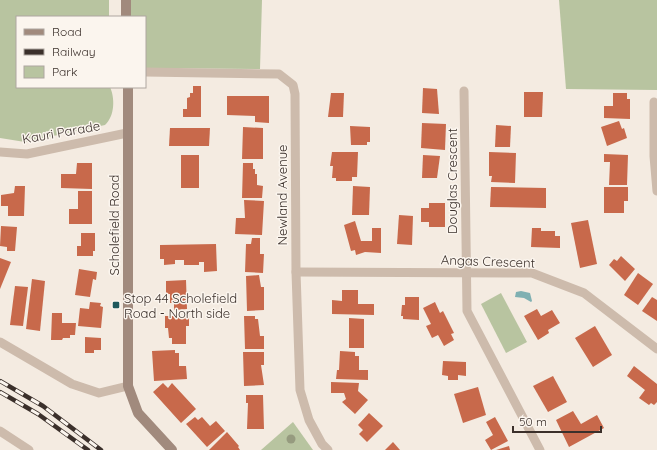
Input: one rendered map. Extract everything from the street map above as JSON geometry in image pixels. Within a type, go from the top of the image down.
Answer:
[{"type":"street","points":[[126,0],[126,16]]},
{"type":"street","name":"Newland Avenue","points":[[146,72],[279,74],[293,85],[295,94],[296,272],[300,390],[309,420],[322,444],[328,450]]},
{"type":"street","name":"Scholefield Road","points":[[128,88],[128,386]]},
{"type":"street","name":"Douglas Crescent","points":[[464,91],[465,272],[467,311],[540,450]]},
{"type":"street","points":[[654,102],[654,156],[657,191]]},
{"type":"street","name":"Kauri Parade","points":[[0,152],[27,154],[127,133]]},
{"type":"street","name":"Angas Crescent","points":[[296,272],[532,273],[584,293],[657,349]]},
{"type":"street","points":[[0,342],[72,384],[99,394],[128,386],[138,413],[172,450]]},
{"type":"street","points":[[0,431],[29,450]]},
{"type":"green space","points":[[0,0],[109,0],[109,16],[16,16],[16,88],[110,88],[113,96],[113,107],[111,117],[105,125],[25,142],[0,138]]},
{"type":"green space","points":[[130,0],[262,0],[260,69],[146,68],[146,16],[130,16]]},
{"type":"green space","points":[[559,0],[657,0],[657,90],[566,89]]},
{"type":"green space","points":[[501,293],[527,342],[506,353],[481,304]]},
{"type":"green space","points":[[293,422],[313,450],[261,450]]},
{"type":"water","points":[[521,291],[530,293],[531,302],[524,298],[515,297],[516,292]]},
{"type":"building","points":[[193,86],[201,86],[201,117],[183,117],[183,109],[187,109],[187,98],[190,97],[190,93],[193,93]]},
{"type":"building","points":[[423,88],[437,89],[439,114],[422,113]]},
{"type":"building","points":[[524,92],[543,92],[542,117],[524,117]]},
{"type":"building","points":[[331,93],[344,93],[343,117],[328,117]]},
{"type":"building","points":[[613,93],[627,93],[627,99],[630,99],[630,119],[604,118],[604,106],[613,106]]},
{"type":"building","points":[[227,96],[269,96],[269,123],[255,122],[255,116],[227,115]]},
{"type":"building","points":[[619,121],[622,129],[624,128],[627,138],[607,146],[601,127]]},
{"type":"building","points":[[422,123],[446,124],[445,150],[421,148]]},
{"type":"building","points":[[496,125],[511,126],[510,147],[495,147]]},
{"type":"building","points":[[350,126],[370,127],[370,142],[367,142],[367,145],[351,145]]},
{"type":"building","points":[[243,127],[263,128],[263,159],[242,159]]},
{"type":"building","points":[[170,128],[210,128],[209,146],[169,146]]},
{"type":"building","points":[[332,152],[358,152],[357,177],[352,177],[352,181],[336,181],[336,178],[332,178],[333,166],[330,166]]},
{"type":"building","points":[[489,152],[516,153],[515,183],[491,182],[492,176],[489,176]]},
{"type":"building","points":[[604,154],[628,155],[627,185],[609,185],[610,162],[604,162]]},
{"type":"building","points":[[181,155],[199,155],[199,188],[181,188]]},
{"type":"building","points":[[423,155],[440,156],[437,178],[422,178]]},
{"type":"building","points":[[77,163],[92,163],[92,189],[61,188],[61,174],[76,174]]},
{"type":"building","points":[[243,163],[253,163],[253,169],[255,169],[255,174],[257,174],[257,185],[263,186],[262,198],[242,198]]},
{"type":"building","points":[[15,186],[25,186],[24,216],[8,216],[8,206],[1,206],[1,195],[14,193]]},
{"type":"building","points":[[353,186],[370,187],[369,215],[352,215]]},
{"type":"building","points":[[491,187],[546,188],[546,208],[490,207]]},
{"type":"building","points":[[604,187],[628,187],[628,201],[624,201],[624,213],[604,213]]},
{"type":"building","points":[[78,191],[92,191],[92,224],[69,224],[69,209],[78,209]]},
{"type":"building","points":[[244,200],[264,201],[262,235],[235,234],[236,218],[245,218]]},
{"type":"building","points":[[429,203],[445,203],[445,227],[429,227],[429,222],[421,222],[421,208],[429,208]]},
{"type":"building","points":[[399,215],[413,216],[412,245],[397,244]]},
{"type":"building","points":[[588,220],[597,264],[580,268],[571,223]]},
{"type":"building","points":[[355,221],[361,241],[372,241],[372,228],[381,228],[381,253],[365,252],[356,255],[355,250],[351,251],[344,225]]},
{"type":"building","points":[[1,226],[17,227],[15,251],[7,251],[7,247],[0,246]]},
{"type":"building","points":[[532,228],[541,228],[541,231],[555,231],[555,236],[560,236],[560,248],[531,247]]},
{"type":"building","points":[[81,233],[95,233],[95,251],[93,251],[93,256],[77,256],[77,246],[81,246]]},
{"type":"building","points":[[252,238],[260,238],[260,254],[264,254],[263,273],[245,272],[246,244],[251,244]]},
{"type":"building","points":[[216,244],[217,271],[204,272],[204,262],[199,262],[199,265],[184,265],[184,260],[175,260],[175,264],[164,265],[164,259],[160,259],[160,245]]},
{"type":"building","points":[[621,256],[635,269],[625,281],[609,265],[614,259],[617,261]]},
{"type":"building","points":[[0,258],[11,262],[0,289]]},
{"type":"building","points":[[79,269],[97,272],[96,280],[93,279],[90,297],[75,295]]},
{"type":"building","points":[[638,273],[653,284],[638,305],[624,295]]},
{"type":"building","points":[[259,275],[261,287],[264,287],[264,310],[247,311],[246,276]]},
{"type":"building","points":[[32,279],[45,281],[40,331],[26,329]]},
{"type":"building","points":[[186,280],[187,309],[174,310],[174,303],[170,303],[170,294],[166,294],[166,281]]},
{"type":"building","points":[[15,286],[28,287],[23,326],[10,325]]},
{"type":"building","points":[[342,290],[358,290],[358,304],[374,304],[374,315],[332,314],[332,300],[342,301]]},
{"type":"building","points":[[405,297],[419,297],[419,320],[403,319],[403,316],[401,316],[402,305],[405,305]]},
{"type":"building","points":[[652,297],[657,300],[657,321],[642,311]]},
{"type":"building","points":[[90,302],[101,303],[100,306],[103,307],[101,328],[78,326],[80,308],[89,309]]},
{"type":"building","points":[[435,302],[440,313],[443,311],[454,333],[451,334],[454,340],[444,346],[438,335],[432,338],[426,326],[431,324],[423,308]]},
{"type":"building","points":[[537,309],[541,316],[552,310],[560,323],[548,330],[549,333],[538,340],[524,316]]},
{"type":"building","points":[[52,313],[62,313],[62,323],[76,323],[75,335],[70,335],[70,338],[63,338],[62,340],[51,340]]},
{"type":"building","points":[[165,316],[189,316],[189,326],[186,326],[186,344],[172,344],[172,338],[169,338],[168,328],[165,328]]},
{"type":"building","points":[[244,316],[255,316],[255,319],[258,319],[260,336],[264,336],[264,349],[245,349]]},
{"type":"building","points":[[349,318],[364,319],[364,348],[349,348]]},
{"type":"building","points":[[595,326],[612,355],[593,367],[575,338]]},
{"type":"building","points":[[85,337],[101,338],[101,350],[94,350],[94,353],[85,353]]},
{"type":"building","points":[[175,350],[175,353],[179,353],[179,366],[186,366],[187,379],[154,381],[152,351]]},
{"type":"building","points":[[340,351],[355,352],[355,356],[359,356],[359,370],[368,370],[368,380],[336,379],[337,370],[339,370]]},
{"type":"building","points":[[243,352],[264,352],[264,365],[261,365],[264,385],[244,386]]},
{"type":"building","points":[[443,361],[466,362],[466,376],[458,375],[458,380],[448,380],[448,376],[442,375]]},
{"type":"building","points":[[634,366],[657,384],[657,402],[654,405],[651,403],[649,405],[639,398],[645,390],[627,376]]},
{"type":"building","points":[[553,376],[567,402],[548,412],[533,386]]},
{"type":"building","points":[[331,382],[359,383],[358,391],[368,400],[355,414],[342,402],[346,399],[344,393],[331,393]]},
{"type":"building","points":[[163,383],[168,388],[172,383],[196,409],[181,423],[153,392]]},
{"type":"building","points":[[478,387],[486,415],[463,423],[454,394]]},
{"type":"building","points":[[246,395],[263,395],[264,429],[247,429],[248,403],[246,403]]},
{"type":"building","points":[[573,411],[581,424],[597,415],[604,428],[569,447],[556,420]]},
{"type":"building","points":[[369,413],[383,426],[367,442],[359,434],[363,430],[358,425]]},
{"type":"building","points":[[195,417],[198,420],[202,417],[210,426],[216,421],[225,431],[207,447],[186,424]]},
{"type":"building","points":[[495,417],[508,441],[491,450],[485,440],[493,435],[486,422]]},
{"type":"building","points":[[227,432],[239,446],[238,447],[240,450],[209,450]]},
{"type":"building","points":[[393,442],[400,450],[385,450]]},
{"type":"building","points":[[509,446],[510,450],[496,450]]},
{"type":"railway","points":[[0,381],[43,406],[101,450]]},
{"type":"railway","points":[[0,392],[38,414],[88,450]]},
{"type":"place","name":"Stop 44 Scholefield Road - North side","points":[[116,305]]}]
